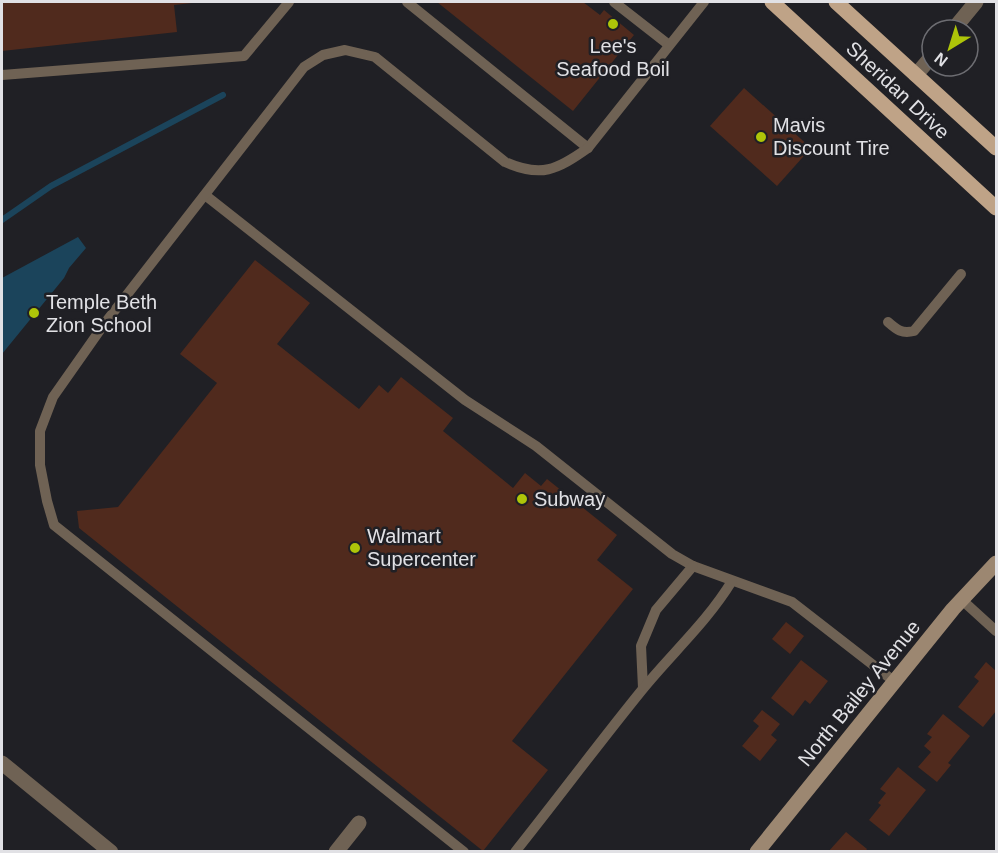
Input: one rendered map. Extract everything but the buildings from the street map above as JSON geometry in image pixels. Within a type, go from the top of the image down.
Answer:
[{"type":"main road","name":"Sheridan Drive","points":[[772,2],[996,208]]},
{"type":"main road","name":"Sheridan Drive","points":[[836,2],[996,148]]},
{"type":"street","points":[[963,18],[976,2]]},
{"type":"street","points":[[916,75],[920,70]]},
{"type":"street","name":"North Bailey Avenue","points":[[757,852],[962,600],[996,563]]},
{"type":"street","points":[[2,763],[111,852]]},
{"type":"street","points":[[336,852],[359,823]]},
{"type":"lane","points":[[2,75],[244,57],[289,2]]},
{"type":"lane","points":[[407,2],[588,148]]},
{"type":"lane","points":[[614,2],[669,45]]},
{"type":"lane","points":[[464,852],[54,525],[40,465],[40,431],[53,397],[105,323],[304,67],[323,55],[345,50],[375,57],[505,162],[525,171],[547,170],[568,162],[588,148],[704,2]]},
{"type":"lane","points":[[205,195],[465,400],[536,446],[672,554],[693,566],[792,602],[895,682]]},
{"type":"lane","points":[[888,322],[899,331],[906,333],[914,331],[961,274]]},
{"type":"lane","points":[[643,688],[641,646],[656,610],[693,566]]},
{"type":"lane","points":[[519,850],[643,688],[687,641],[732,581]]},
{"type":"lane","points":[[962,600],[996,632]]},
{"type":"water","points":[[78,237],[86,248],[2,354],[2,278]]},
{"type":"waterway","points":[[2,220],[51,186],[223,95]]},
{"type":"place","name":"Lee's Seafood Boil","points":[[613,24]]},
{"type":"place","name":"Mavis Discount Tire","points":[[761,137]]},
{"type":"place","name":"Temple Beth Zion School","points":[[34,313]]},
{"type":"place","name":"Subway","points":[[522,499]]},
{"type":"place","name":"Walmart Supercenter","points":[[355,548]]}]
